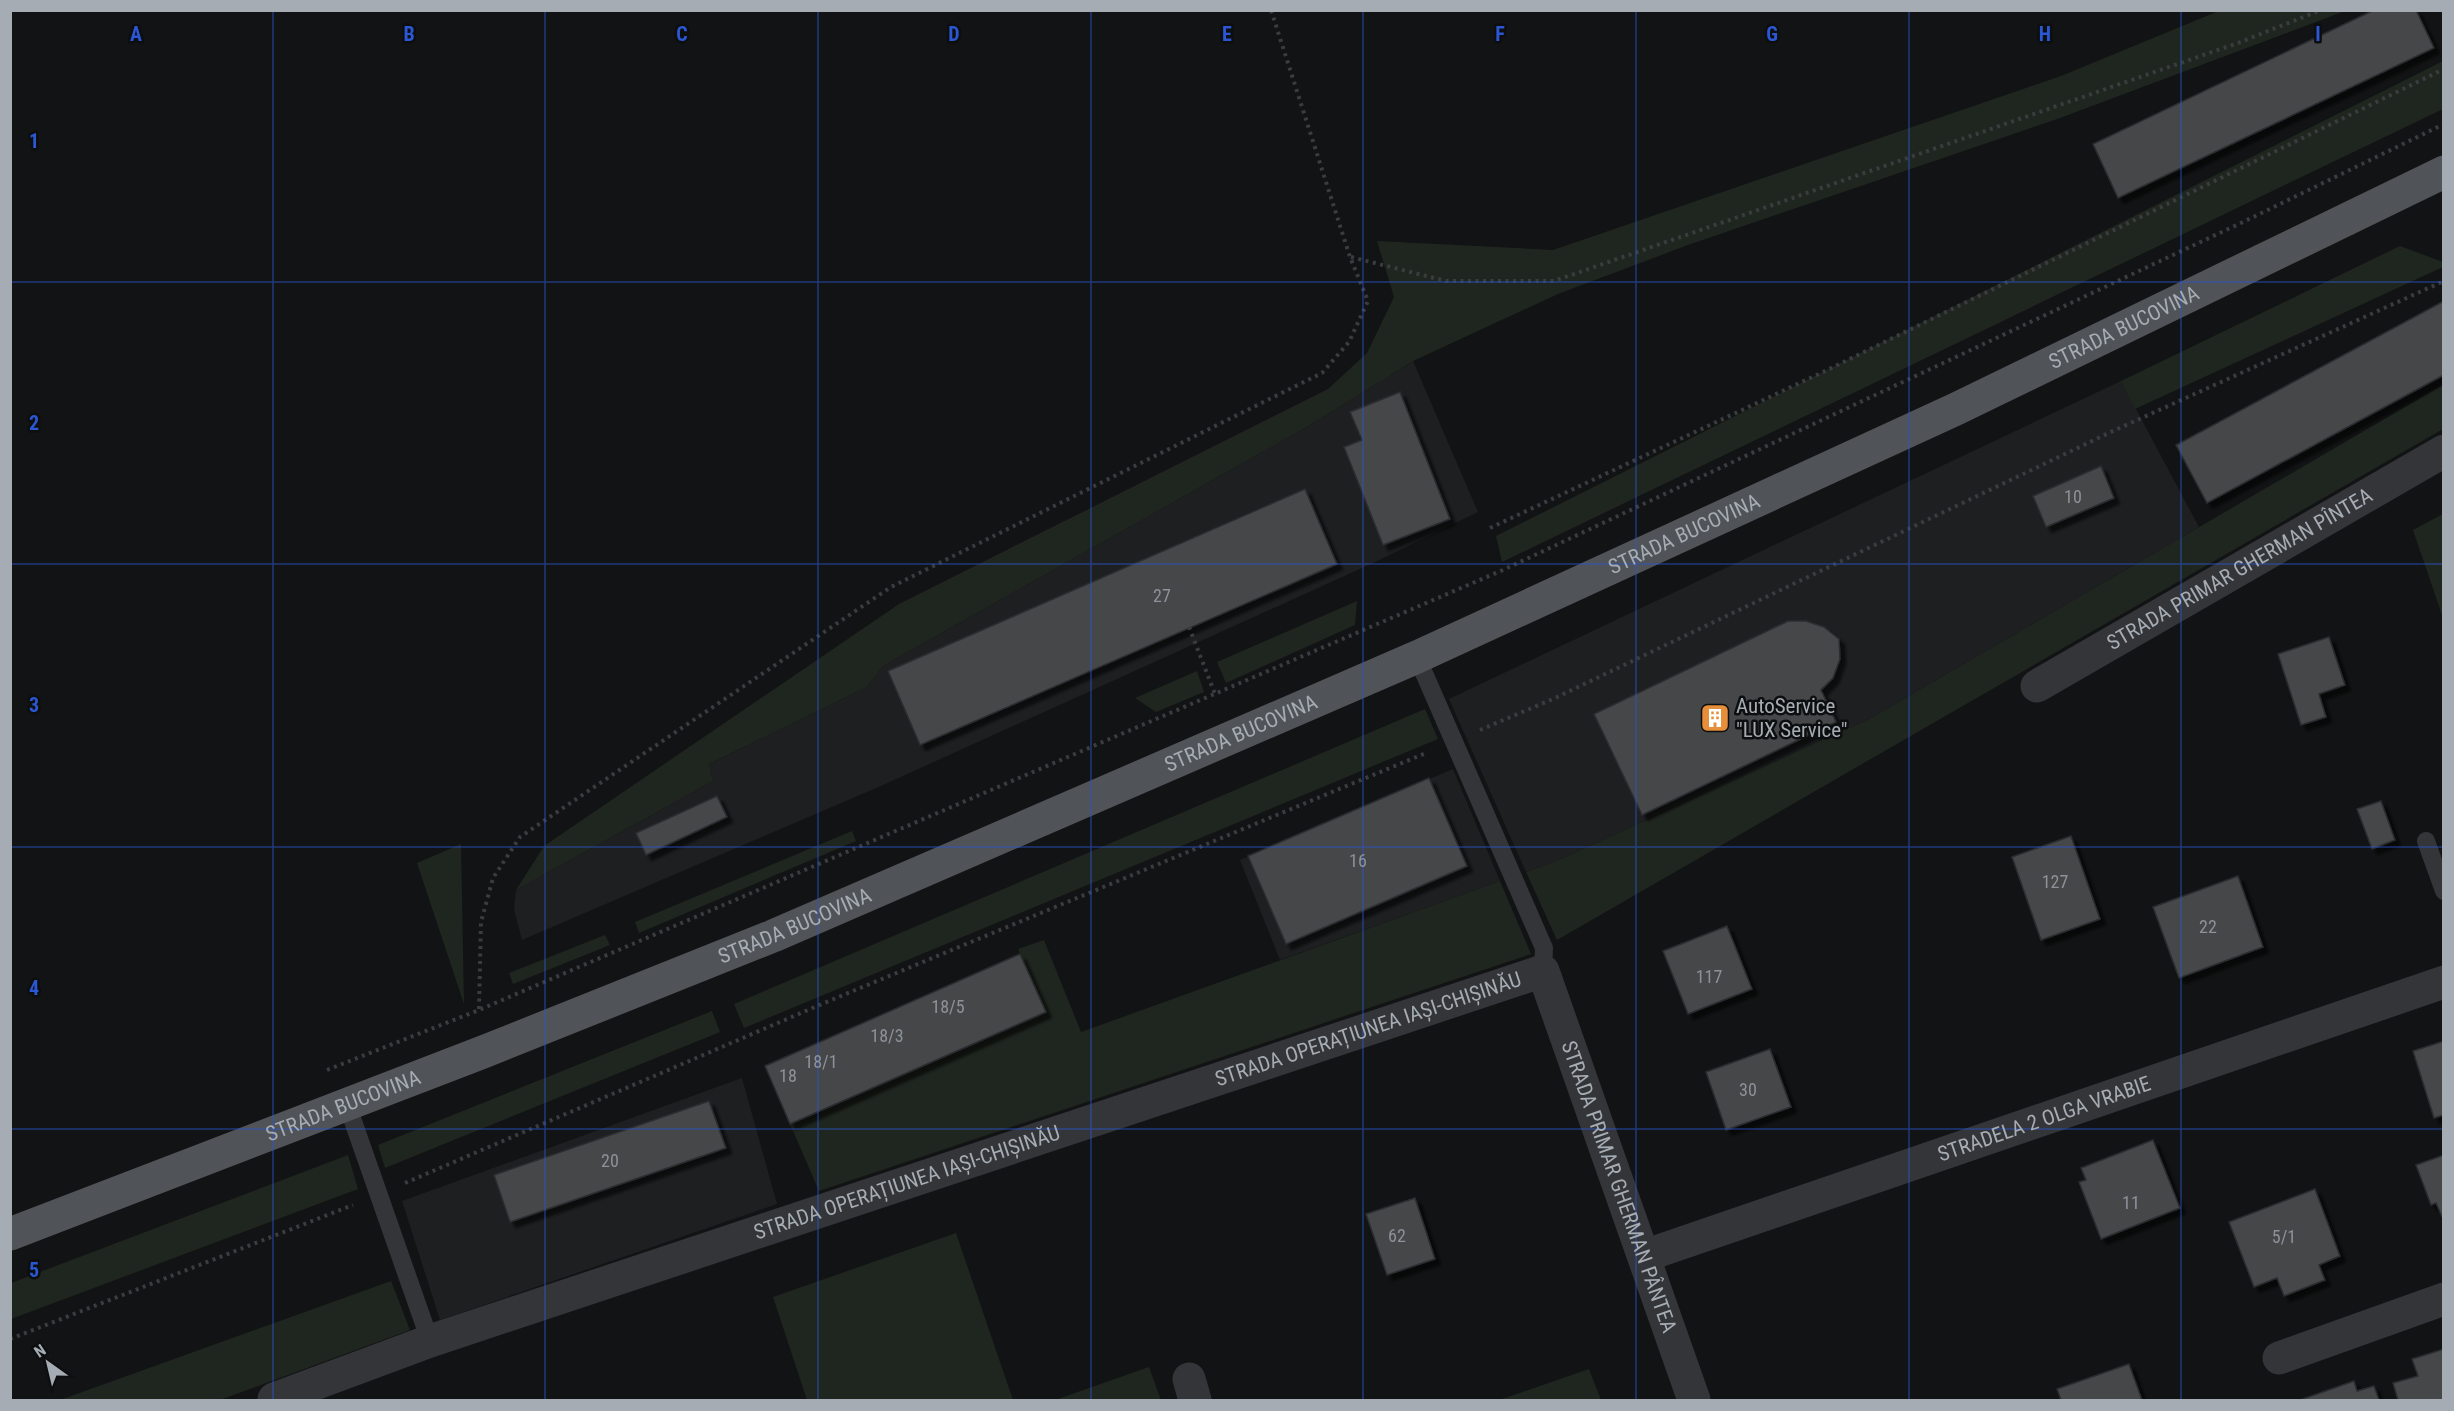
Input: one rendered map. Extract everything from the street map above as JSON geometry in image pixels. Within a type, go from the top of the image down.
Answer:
[{"type":"main road","name":"STRADA BUCOVINA","points":[[10,1234],[483,1052],[773,936],[1417,657],[1966,404],[2444,172]]},
{"type":"street","name":"STRADA PRIMAR GHERMAN PÎNTEA","points":[[2037,686],[2444,451]]},
{"type":"street","name":"STRADA PRIMAR GHERMAN PÂNTEA","points":[[1543,971],[1694,1401]]},
{"type":"street","name":"STRADA OPERAȚIUNEA IAȘI-CHIȘINĂU","points":[[274,1399],[430,1341],[1543,971]]},
{"type":"street","name":"STRADELA 2 OLGA VRABIE","points":[[1644,1256],[2444,982]]},
{"type":"street","points":[[2279,1358],[2444,1299]]},
{"type":"lane","points":[[1417,657],[1544,948],[1543,971]]},
{"type":"lane","points":[[2426,841],[2444,891]]},
{"type":"lane","points":[[347,1104],[430,1341]]},
{"type":"path","points":[[483,1052],[479,1010],[481,922],[493,878],[520,837],[891,587],[1322,373],[1349,342],[1368,301],[1350,257],[1271,10]]},
{"type":"path","points":[[1350,257],[1446,281],[1554,281],[2238,43],[2321,10]]},
{"type":"path","points":[[1490,528],[1832,368],[2444,69]]},
{"type":"path","points":[[323,1071],[479,1010],[1503,570],[2241,223],[2444,124]]},
{"type":"path","points":[[10,1339],[283,1234],[829,1001],[1553,699],[2113,431],[2444,281]]},
{"type":"path","points":[[1189,627],[1215,694]]},
{"type":"shaded area","points":[[2221,10],[2345,11],[2060,118],[1688,245],[1558,294],[1413,361],[1312,424],[883,666],[867,687],[709,764],[713,781],[516,890],[544,846],[899,604],[1328,389],[1367,353],[1394,297],[1377,241],[1553,250],[2061,76]]},
{"type":"shaded area","points":[[2443,61],[2443,109],[1502,562],[1496,536]]},
{"type":"shaded area","points":[[2400,246],[2443,262],[2443,267],[2135,409],[2121,381]]},
{"type":"shaded area","points":[[1413,361],[1478,512],[1373,563],[883,785],[522,940],[514,909],[516,890],[713,781],[709,764],[867,687],[883,666],[1312,424]]},
{"type":"shaded area","points":[[2121,381],[2199,527],[1871,718],[1561,859],[1526,872],[1449,699]]},
{"type":"shaded area","points":[[2443,385],[2443,429],[1557,940],[1526,872],[1561,859],[1871,718]]},
{"type":"shaded area","points":[[2443,514],[2443,618],[2413,530]]},
{"type":"shaded area","points":[[1357,601],[1355,625],[1226,683],[1217,662]]},
{"type":"shaded area","points":[[1197,671],[1204,692],[1156,712],[1135,698]]},
{"type":"shaded area","points":[[1425,709],[1438,739],[744,1028],[734,1004]]},
{"type":"shaded area","points":[[1453,769],[1500,881],[1280,960],[1240,860]]},
{"type":"shaded area","points":[[852,831],[856,841],[639,933],[635,922]]},
{"type":"shaded area","points":[[461,844],[464,1004],[417,863]]},
{"type":"shaded area","points":[[1500,881],[1531,954],[819,1191],[790,1124],[1045,1013],[1018,949],[1044,940],[1081,1032]]},
{"type":"shaded area","points":[[605,935],[610,945],[513,984],[509,973]]},
{"type":"shaded area","points":[[712,1011],[720,1032],[385,1168],[378,1145]]},
{"type":"shaded area","points":[[742,1078],[777,1204],[440,1320],[402,1201]]},
{"type":"shaded area","points":[[348,1155],[358,1189],[11,1319],[11,1283]]},
{"type":"shaded area","points":[[956,1233],[1013,1400],[807,1400],[773,1297]]},
{"type":"shaded area","points":[[391,1281],[410,1330],[220,1400],[60,1400]]},
{"type":"shaded area","points":[[1149,1367],[1161,1400],[1055,1400]]},
{"type":"shaded area","points":[[1589,1369],[1601,1400],[1499,1400]]},
{"type":"building","points":[[2374,10],[2416,10],[2434,48],[2118,198],[2093,144]]},
{"type":"building","points":[[2444,301],[2444,375],[2207,503],[2176,445]]},
{"type":"building","points":[[1400,392],[1450,519],[1383,545],[1344,447],[1362,440],[1350,412]]},
{"type":"building","points":[[2101,466],[2114,498],[2046,527],[2033,496]]},
{"type":"building","points":[[1305,489],[1337,564],[920,745],[888,671]]},
{"type":"building","name":"AutoService \"LUX Service\"","points":[[1788,621],[1806,621],[1824,627],[1839,639],[1840,659],[1833,678],[1821,690],[1836,722],[1642,815],[1594,714]]},
{"type":"building","points":[[2329,637],[2345,685],[2319,694],[2326,717],[2301,725],[2278,654]]},
{"type":"building","points":[[1429,778],[1467,866],[1286,944],[1248,856]]},
{"type":"building","points":[[717,796],[727,817],[646,855],[636,833]]},
{"type":"building","points":[[2381,801],[2395,840],[2372,849],[2357,809]]},
{"type":"building","points":[[2071,836],[2100,919],[2041,940],[2012,857]]},
{"type":"building","points":[[2238,876],[2263,947],[2179,978],[2153,907]]},
{"type":"building","points":[[1727,926],[1752,989],[1688,1014],[1663,951]]},
{"type":"building","points":[[1020,954],[1046,1012],[790,1124],[765,1066]]},
{"type":"building","points":[[2444,1041],[2444,1115],[2434,1118],[2413,1051]]},
{"type":"building","points":[[1770,1049],[1791,1107],[1726,1130],[1706,1072]]},
{"type":"building","points":[[709,1101],[726,1148],[510,1222],[494,1175]]},
{"type":"building","points":[[2153,1140],[2180,1208],[2101,1239],[2079,1182],[2086,1180],[2081,1168]]},
{"type":"building","points":[[2444,1155],[2444,1221],[2436,1203],[2431,1205],[2416,1165]]},
{"type":"building","points":[[2315,1189],[2340,1256],[2319,1265],[2325,1280],[2284,1296],[2277,1278],[2254,1287],[2229,1222]]},
{"type":"building","points":[[1415,1198],[1435,1259],[1387,1275],[1366,1214]]},
{"type":"building","points":[[2444,1349],[2444,1400],[2398,1400],[2393,1383],[2418,1376],[2412,1359]]},
{"type":"building","points":[[2129,1364],[2142,1400],[2061,1400],[2057,1389]]},
{"type":"building","points":[[2354,1381],[2357,1391],[2374,1386],[2379,1400],[2300,1400]]},
{"type":"place","name":"AutoService \"LUX Service\"","points":[[1715,718]]}]
